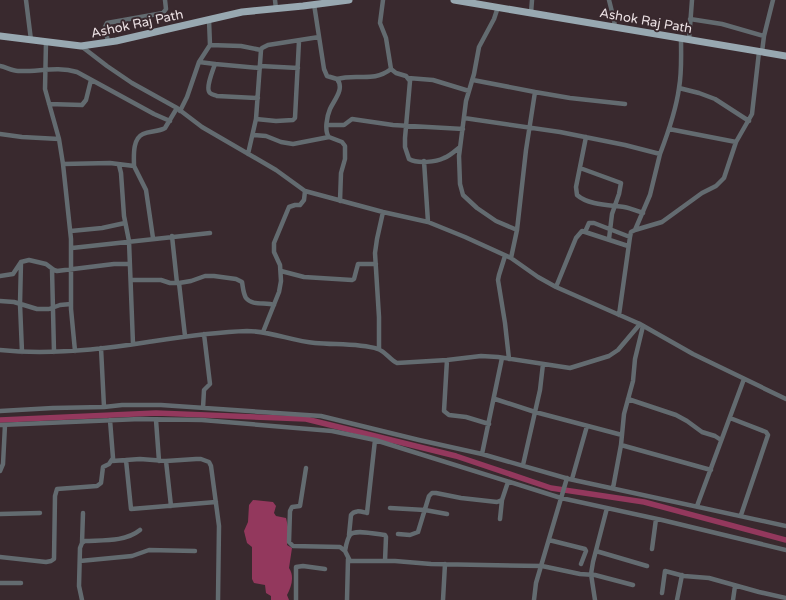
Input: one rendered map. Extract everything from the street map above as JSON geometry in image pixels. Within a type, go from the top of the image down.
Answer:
[{"type":"main road","name":"Ashok Raj Path","points":[[0,36],[81,46],[108,42],[242,12],[349,0]]},
{"type":"main road","name":"Ashok Raj Path","points":[[454,0],[786,56]]},
{"type":"street","points":[[26,0],[31,40]]},
{"type":"street","points":[[108,42],[105,27],[108,23],[163,13],[166,9],[165,0]]},
{"type":"street","points":[[275,0],[276,9]]},
{"type":"street","points":[[383,0],[380,23],[386,38],[391,69],[408,78],[433,80],[469,90]]},
{"type":"street","points":[[531,13],[532,0]]},
{"type":"street","points":[[609,0],[615,27]]},
{"type":"street","points":[[689,40],[690,0]]},
{"type":"street","points":[[619,315],[631,232],[662,222],[702,193],[716,186],[724,178],[736,142],[754,108],[760,52],[773,0]]},
{"type":"street","points":[[314,4],[327,76],[337,79],[376,77],[391,69]]},
{"type":"street","points":[[498,7],[494,19],[479,47],[473,80],[465,106],[458,170],[460,189],[463,195],[491,218],[517,230]]},
{"type":"street","points":[[690,19],[722,24],[764,36]]},
{"type":"street","points":[[153,238],[146,190],[134,166],[135,146],[138,139],[143,134],[165,128],[187,97],[199,62],[210,45],[209,20]]},
{"type":"street","points":[[248,154],[256,119],[262,48],[268,45],[319,38]]},
{"type":"street","points":[[635,230],[653,185],[660,154],[669,129],[679,88],[681,38]]},
{"type":"street","points":[[256,119],[282,121],[293,120],[295,118],[299,41]]},
{"type":"street","points":[[46,42],[45,89],[59,139],[71,231],[71,304],[75,351]]},
{"type":"street","points":[[210,45],[241,46],[261,50]]},
{"type":"street","points":[[81,46],[132,83],[178,109],[198,124],[276,170],[305,191],[383,212],[428,222],[508,257],[556,287],[642,325],[693,354],[786,399]]},
{"type":"street","points":[[199,62],[260,67],[298,68]]},
{"type":"street","points":[[215,64],[209,84],[210,93],[217,96],[258,98]]},
{"type":"street","points":[[0,66],[17,71],[56,69],[69,70],[170,121]]},
{"type":"street","points":[[408,78],[409,85],[405,125],[405,147],[409,159],[414,161],[424,161],[444,158],[460,147]]},
{"type":"street","points":[[329,138],[326,131],[330,109],[336,101],[339,88],[339,82],[337,79]]},
{"type":"street","points":[[49,104],[82,105],[86,100],[91,80]]},
{"type":"street","points":[[473,80],[570,98],[625,104]]},
{"type":"street","points":[[679,88],[711,98],[748,121]]},
{"type":"street","points":[[509,359],[498,280],[517,230],[526,150],[535,92]]},
{"type":"street","points":[[464,118],[530,127],[586,137],[660,154]]},
{"type":"street","points":[[327,124],[344,125],[352,119],[393,125],[463,129]]},
{"type":"street","points":[[669,129],[736,142]]},
{"type":"street","points":[[0,134],[59,139]]},
{"type":"street","points":[[253,135],[266,136],[281,142],[293,144],[329,138],[342,142],[345,146],[345,159],[341,173],[340,201]]},
{"type":"street","points":[[586,137],[576,190],[577,195],[584,200],[626,207],[643,213]]},
{"type":"street","points":[[424,161],[428,222]]},
{"type":"street","points":[[63,164],[110,163],[119,166],[134,166]]},
{"type":"street","points":[[119,166],[122,173],[123,204],[129,241],[133,344]]},
{"type":"street","points":[[580,168],[621,182],[619,194],[614,206],[609,239]]},
{"type":"street","points":[[263,332],[281,286],[281,271],[279,261],[274,252],[274,243],[290,207],[303,203],[305,191]]},
{"type":"street","points":[[379,349],[376,264],[377,239],[383,212]]},
{"type":"street","points":[[71,231],[102,228],[125,223]]},
{"type":"street","points":[[586,232],[589,223],[591,223],[630,237]]},
{"type":"street","points":[[556,287],[576,238],[582,231],[628,246]]},
{"type":"street","points":[[72,248],[210,233]]},
{"type":"street","points":[[172,236],[185,336]]},
{"type":"street","points":[[0,276],[13,274],[25,260],[34,260],[46,264],[57,271],[117,263],[130,264]]},
{"type":"street","points":[[22,262],[20,304],[22,352]]},
{"type":"street","points":[[281,271],[304,277],[352,280],[355,277],[358,264],[376,264]]},
{"type":"street","points":[[52,269],[54,352]]},
{"type":"street","points":[[131,280],[161,280],[178,283],[210,276],[236,279],[242,282],[246,297],[249,300],[254,303],[267,303],[274,305]]},
{"type":"street","points":[[0,301],[20,304],[37,309],[53,308],[60,305],[71,304]]},
{"type":"street","points":[[0,350],[22,352],[75,351],[185,336],[247,331],[263,332],[298,341],[364,346],[379,349],[392,361],[397,363],[481,356],[570,368],[610,356],[618,350],[642,325]]},
{"type":"street","points":[[613,488],[621,445],[624,414],[633,381],[635,360],[642,325]]},
{"type":"street","points":[[202,408],[204,390],[210,384],[204,334]]},
{"type":"street","points":[[101,348],[104,407]]},
{"type":"street","points":[[482,454],[495,399],[502,358]]},
{"type":"street","points":[[447,360],[444,411],[449,415],[466,417],[489,424]]},
{"type":"street","points":[[522,465],[535,412],[543,364]]},
{"type":"street","points":[[697,506],[744,379]]},
{"type":"street","points":[[495,399],[535,412],[622,435]]},
{"type":"street","points":[[628,399],[676,415],[702,432],[715,436],[721,440]]},
{"type":"street","points":[[0,411],[122,405],[161,405],[321,416],[482,454],[569,478],[786,526]]},
{"type":"street","points":[[730,418],[766,432],[768,435],[741,515]]},
{"type":"street","points":[[110,420],[113,456],[112,461]]},
{"type":"street","points":[[0,471],[3,464],[2,425],[110,420],[202,420],[312,428],[375,440],[508,482],[608,508],[786,550]]},
{"type":"street","points":[[156,420],[159,461]]},
{"type":"street","points":[[534,600],[536,583],[561,496],[569,478],[587,426]]},
{"type":"street","points":[[345,551],[350,535],[352,512],[356,511],[367,513],[375,440]]},
{"type":"street","points":[[621,445],[711,470]]},
{"type":"street","points":[[0,557],[51,561],[55,558],[55,496],[57,489],[99,485],[102,480],[103,467],[112,461],[148,459],[166,461],[196,459],[209,462],[211,466],[220,538],[218,600]]},
{"type":"street","points":[[126,460],[131,509],[216,502]]},
{"type":"street","points":[[166,461],[171,506]]},
{"type":"street","points":[[306,468],[300,506],[292,507],[290,511],[289,542],[294,546],[340,547],[345,551],[348,559],[347,600]]},
{"type":"street","points":[[500,519],[502,500],[508,482]]},
{"type":"street","points":[[398,534],[410,535],[418,532],[429,496],[432,493],[490,502],[502,500]]},
{"type":"street","points":[[390,508],[425,510],[447,514]]},
{"type":"street","points":[[595,600],[591,574],[608,508]]},
{"type":"street","points":[[82,513],[82,543],[80,548],[79,586],[82,600]]},
{"type":"street","points":[[0,514],[40,514]]},
{"type":"street","points":[[652,549],[656,519]]},
{"type":"street","points":[[82,543],[85,541],[129,537],[140,530]]},
{"type":"street","points":[[350,535],[357,532],[385,535],[385,561]]},
{"type":"street","points":[[549,540],[585,549],[586,551],[581,564]]},
{"type":"street","points":[[80,561],[132,556],[149,550],[195,551]]},
{"type":"street","points":[[596,551],[647,566]]},
{"type":"street","points":[[348,559],[350,561],[542,566],[580,574],[591,574],[633,585]]},
{"type":"street","points":[[443,600],[445,564]]},
{"type":"street","points":[[296,600],[296,567],[302,566],[325,569]]},
{"type":"street","points":[[662,593],[664,571],[709,578],[735,586],[786,598]]},
{"type":"street","points":[[677,600],[682,575]]},
{"type":"street","points":[[0,583],[21,583]]},
{"type":"street","points":[[733,600],[735,586]]},
{"type":"shaded area","points":[[253,500],[273,502],[276,506],[274,513],[276,516],[286,518],[289,531],[287,545],[292,548],[289,568],[292,575],[292,582],[287,595],[289,600],[271,600],[271,596],[266,593],[265,585],[254,583],[252,579],[252,547],[247,543],[244,531],[248,522],[249,505]]},
{"type":"waterway","points":[[0,420],[156,413],[306,419],[456,456],[551,488],[644,502],[786,540]]}]
